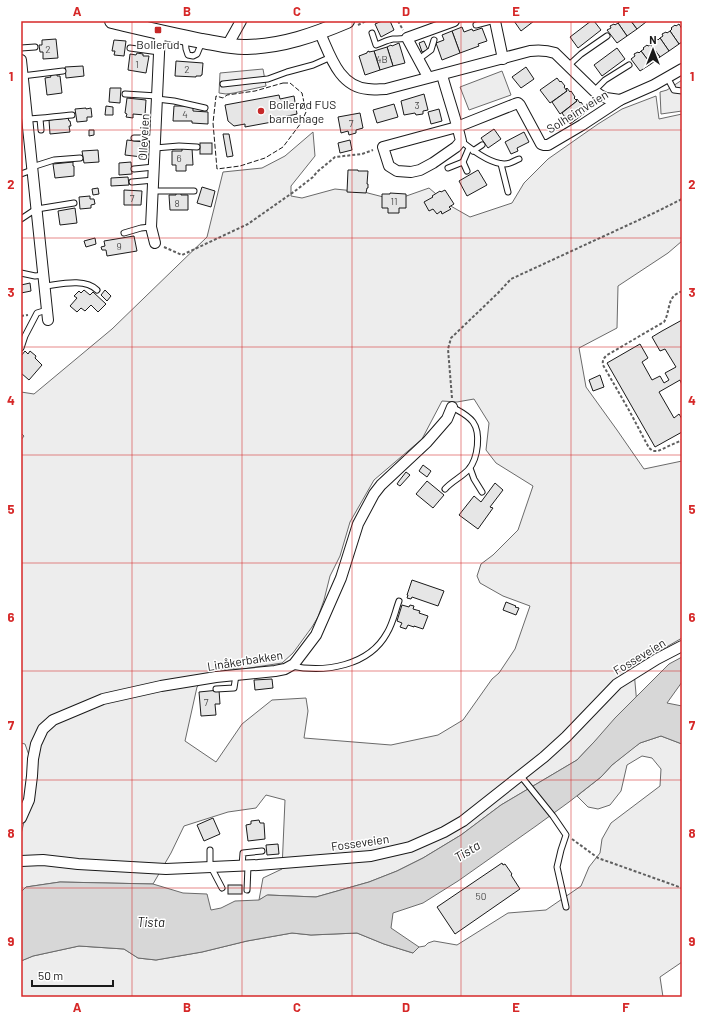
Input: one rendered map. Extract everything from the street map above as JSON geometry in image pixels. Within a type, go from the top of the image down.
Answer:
[{"type":"main road","points":[[112,21],[134,23],[160,32],[185,38],[227,46],[245,47],[270,45],[320,33],[347,21]]},
{"type":"street","points":[[227,46],[241,21]]},
{"type":"street","points":[[428,77],[407,38],[454,21]]},
{"type":"street","points":[[495,21],[503,59]]},
{"type":"street","name":"Olleveien","points":[[155,243],[151,228],[160,32]]},
{"type":"street","name":"Solheimveien","points":[[320,33],[335,67],[345,79],[355,86],[367,89],[386,89],[530,51],[544,50],[555,53],[594,92],[606,98],[620,100]]},
{"type":"street","points":[[21,60],[25,125],[37,209],[48,315]]},
{"type":"street","name":"Solheimveien","points":[[383,148],[457,127],[518,103],[541,144],[544,146],[548,145],[620,100],[654,85],[682,69]]},
{"type":"street","points":[[383,148],[389,166],[396,171],[411,172],[420,170],[440,159],[456,147],[468,146],[457,127],[442,75]]},
{"type":"street","name":"Linåkerbakken","points":[[21,818],[24,802],[29,800],[36,744],[43,729],[53,720],[103,699],[161,686],[216,677],[275,671],[285,669],[294,664],[316,635],[340,578],[358,524],[374,494],[427,442],[447,419],[452,407]]},
{"type":"street","name":"Fosseveien","points":[[21,861],[43,860],[78,864],[166,869],[245,866],[371,856],[410,847],[444,832],[463,821],[544,757],[566,737],[617,684],[657,659],[682,646]]},
{"type":"lane","points":[[476,25],[491,21]]},
{"type":"lane","points":[[372,33],[376,45],[394,39],[407,38]]},
{"type":"lane","points":[[568,66],[581,54],[607,36]]},
{"type":"lane","points":[[418,60],[431,50],[434,40]]},
{"type":"lane","points":[[21,48],[35,47]]},
{"type":"lane","points":[[130,48],[160,53]]},
{"type":"lane","points":[[223,84],[268,79],[313,65],[331,57]]},
{"type":"lane","points":[[594,92],[605,80],[628,65]]},
{"type":"lane","points":[[22,74],[63,71]]},
{"type":"lane","points":[[667,77],[674,90],[682,91]]},
{"type":"lane","points":[[125,94],[157,98],[205,108]]},
{"type":"lane","points":[[25,125],[40,119],[72,115]]},
{"type":"lane","points":[[40,119],[41,130]]},
{"type":"lane","points":[[134,138],[155,143],[196,147]]},
{"type":"lane","points":[[468,146],[482,145]]},
{"type":"lane","points":[[467,171],[463,162],[468,146]]},
{"type":"lane","points":[[468,146],[486,158],[501,164],[509,164],[519,159]]},
{"type":"lane","points":[[21,174],[32,168],[54,160],[80,158]]},
{"type":"lane","points":[[448,168],[463,162]]},
{"type":"lane","points":[[501,164],[508,192]]},
{"type":"lane","points":[[134,169],[154,167]]},
{"type":"lane","points":[[132,182],[194,191]]},
{"type":"lane","points":[[21,219],[37,209],[74,203]]},
{"type":"lane","points":[[124,233],[141,228],[151,228]]},
{"type":"lane","points":[[21,273],[34,276],[44,275]]},
{"type":"lane","points":[[45,286],[81,282],[93,286],[97,290]]},
{"type":"lane","points":[[21,348],[25,336],[37,313],[48,315]]},
{"type":"lane","points":[[445,489],[450,483],[470,468],[478,447],[477,431],[474,423],[468,416],[452,407]]},
{"type":"lane","points":[[470,468],[474,479],[482,492]]},
{"type":"lane","points":[[290,666],[304,669],[328,668],[351,663],[366,655],[377,647],[387,634],[399,601]]},
{"type":"lane","points":[[216,689],[234,688],[236,675]]},
{"type":"lane","points":[[520,775],[553,816],[566,835],[557,867],[566,907]]},
{"type":"lane","points":[[210,850],[210,867],[222,888]]},
{"type":"lane","points":[[247,890],[243,852],[262,851]]},
{"type":"path","points":[[155,243],[182,255],[248,224],[295,191],[335,157],[362,154],[383,148]]},
{"type":"path","points":[[452,407],[448,349],[451,338],[511,279],[682,199]]},
{"type":"path","points":[[682,291],[674,296],[664,322],[607,355],[602,361],[649,448],[653,451],[658,451],[682,440]]},
{"type":"path","points":[[566,835],[598,858],[682,888]]},
{"type":"shaded area","points":[[263,69],[266,86],[234,93],[219,93],[220,73]]},
{"type":"shaded area","points":[[502,71],[511,95],[469,110],[460,87]]},
{"type":"shaded area","points":[[682,80],[682,111],[661,114],[660,92],[667,90]]},
{"type":"shaded area","points":[[656,96],[659,119],[682,114],[682,241],[668,253],[618,286],[617,328],[579,348],[586,387],[644,469],[682,461],[682,638],[649,657],[634,671],[637,705],[594,742],[577,760],[501,805],[461,835],[423,858],[397,871],[369,882],[316,897],[268,895],[259,900],[263,878],[282,869],[285,800],[266,795],[256,808],[228,812],[184,826],[171,853],[153,884],[60,882],[26,887],[21,892],[21,834],[33,800],[37,778],[25,744],[21,743],[21,440],[24,436],[21,433],[21,392],[34,394],[112,329],[207,237],[223,172],[262,168],[285,156],[313,132],[315,156],[291,186],[291,196],[302,198],[335,189],[364,192],[395,200],[429,188],[449,205],[470,217],[512,203],[524,183],[548,159],[622,109]],"holes":[[[474,399],[489,423],[486,450],[496,463],[533,486],[518,530],[493,555],[481,564],[477,576],[480,583],[503,596],[530,606],[515,649],[499,673],[492,679],[463,720],[438,735],[391,745],[304,738],[308,711],[306,698],[272,700],[242,724],[216,762],[185,741],[197,687],[216,669],[243,669],[282,663],[293,653],[318,617],[330,576],[340,556],[350,522],[374,480],[422,439],[442,401],[457,402]]]},
{"type":"shaded area","points":[[661,736],[682,744],[682,962],[660,977],[663,997],[21,997],[21,961],[33,956],[79,946],[124,949],[138,958],[156,960],[292,933],[311,935],[357,933],[384,944],[413,953],[419,947],[425,946],[434,941],[457,945],[508,913],[546,910],[581,886],[589,867],[600,853],[602,839],[611,823],[660,786],[661,769],[652,758],[642,756],[627,765],[621,791],[610,805],[598,809],[588,807],[577,796],[640,743]]},
{"type":"water","name":"Tista","points":[[682,657],[682,682],[667,703],[682,706],[682,744],[661,736],[640,743],[612,765],[601,777],[569,802],[458,881],[423,903],[393,913],[391,928],[419,947],[413,953],[384,944],[357,933],[311,935],[292,933],[156,960],[138,958],[124,949],[79,946],[33,956],[21,961],[21,892],[26,887],[60,882],[153,884],[183,893],[207,894],[211,910],[221,908],[235,901],[259,900],[267,895],[316,897],[369,882],[397,871],[423,858],[461,835],[501,805],[577,760],[615,718],[669,664]]},
{"type":"building","points":[[382,21],[390,21],[394,30],[381,37],[375,24]]},
{"type":"building","points":[[514,21],[534,21],[521,31]]},
{"type":"building","points":[[591,21],[594,21],[601,30],[578,48],[570,37]]},
{"type":"building","points":[[621,21],[631,21],[637,29],[627,36],[618,23]]},
{"type":"building","points":[[631,21],[645,21],[646,22],[637,29]]},
{"type":"building","points":[[618,23],[627,36],[617,43],[607,30],[611,28],[610,26]]},
{"type":"building","points":[[679,24],[682,29],[682,42],[679,44],[670,31],[672,29],[671,28]]},
{"type":"building","points":[[462,27],[464,32],[482,28],[487,41],[478,44],[479,46],[460,53],[452,31]]},
{"type":"building","points":[[452,31],[460,53],[442,60],[436,43],[444,40],[442,35]]},
{"type":"building","points":[[670,31],[679,44],[669,51],[660,38],[663,36],[662,34]]},
{"type":"building","points":[[656,38],[658,40],[660,38],[669,51],[660,57],[651,45]]},
{"type":"building","points":[[56,39],[58,58],[43,59],[43,52],[40,52],[39,45],[42,45],[42,40]]},
{"type":"building","points":[[114,40],[126,41],[124,56],[114,55],[115,51],[112,51]]},
{"type":"building","points":[[424,41],[428,50],[422,52],[419,43]]},
{"type":"building","points":[[399,43],[405,63],[393,66],[387,47]]},
{"type":"building","points":[[647,45],[651,45],[660,57],[651,64],[641,51]]},
{"type":"building","points":[[387,47],[393,66],[380,70],[374,51]]},
{"type":"building","points":[[617,48],[625,59],[602,76],[594,65]]},
{"type":"building","points":[[369,51],[374,51],[380,70],[365,75],[359,56]]},
{"type":"building","points":[[641,51],[651,64],[640,71],[631,59],[635,56],[634,54]]},
{"type":"building","points":[[137,53],[143,54],[143,56],[149,56],[146,73],[128,70],[130,54],[136,55]]},
{"type":"building","points":[[176,61],[203,63],[202,75],[196,77],[175,76]]},
{"type":"building","points":[[83,66],[84,76],[66,78],[65,67]]},
{"type":"building","points":[[526,67],[534,79],[521,88],[512,77]]},
{"type":"building","points":[[57,74],[57,76],[60,76],[62,93],[47,95],[45,78],[51,77],[50,75]]},
{"type":"building","points":[[557,78],[565,86],[564,87],[567,91],[550,103],[540,90]]},
{"type":"building","points":[[110,88],[121,88],[120,103],[109,102]]},
{"type":"building","points":[[567,88],[570,92],[571,91],[577,101],[560,114],[552,102],[567,91]]},
{"type":"building","points":[[424,94],[428,110],[423,111],[423,114],[416,115],[415,113],[404,115],[401,101]]},
{"type":"building","points":[[279,95],[280,99],[294,96],[297,114],[283,117],[283,120],[245,127],[245,124],[234,126],[228,121],[225,105]]},
{"type":"building","points":[[127,98],[146,100],[145,115],[133,114],[133,118],[126,117],[127,114],[125,113]]},
{"type":"building","points":[[577,99],[580,103],[581,102],[586,112],[570,124],[562,113],[577,101]]},
{"type":"building","points":[[394,104],[398,117],[377,123],[373,110]]},
{"type":"building","points":[[106,106],[113,107],[113,115],[105,115]]},
{"type":"building","points":[[174,106],[193,106],[193,111],[208,112],[208,124],[192,123],[192,121],[173,121]]},
{"type":"building","points":[[91,108],[92,117],[87,117],[87,121],[77,122],[75,109]]},
{"type":"building","points":[[439,109],[442,121],[431,124],[428,112]]},
{"type":"building","points":[[360,113],[363,128],[356,130],[356,133],[349,135],[348,131],[341,133],[338,117]]},
{"type":"building","points":[[68,118],[71,126],[69,126],[70,132],[50,134],[49,120]]},
{"type":"building","points":[[494,129],[501,139],[488,148],[481,138]]},
{"type":"building","points":[[89,130],[94,130],[94,135],[89,136]]},
{"type":"building","points":[[524,132],[529,142],[517,148],[518,151],[511,154],[505,142]]},
{"type":"building","points":[[223,134],[229,134],[233,156],[227,157]]},
{"type":"building","points":[[127,140],[144,142],[142,157],[125,155]]},
{"type":"building","points":[[350,140],[352,150],[340,153],[338,143]]},
{"type":"building","points":[[200,143],[212,143],[212,154],[200,154]]},
{"type":"building","points":[[182,148],[192,148],[193,165],[186,165],[186,171],[176,171],[176,165],[172,165],[172,151],[182,151]]},
{"type":"building","points":[[98,150],[99,162],[84,163],[82,151]]},
{"type":"building","points":[[73,162],[74,176],[55,178],[53,164]]},
{"type":"building","points":[[131,162],[132,174],[119,175],[119,163]]},
{"type":"building","points":[[348,170],[368,171],[368,188],[366,193],[347,192]]},
{"type":"building","points":[[478,170],[487,185],[467,196],[459,181]]},
{"type":"building","points":[[128,177],[129,185],[111,186],[111,178]]},
{"type":"building","points":[[202,187],[215,191],[211,207],[197,203]]},
{"type":"building","points":[[98,188],[99,194],[93,195],[92,189]]},
{"type":"building","points":[[124,190],[142,191],[141,205],[124,205]]},
{"type":"building","points":[[445,190],[454,204],[449,207],[451,209],[442,214],[441,211],[437,214],[433,209],[429,211],[424,202],[440,191]]},
{"type":"building","points":[[176,192],[181,192],[181,195],[188,195],[188,210],[170,210],[169,195],[176,195]]},
{"type":"building","points":[[382,194],[406,194],[406,208],[399,208],[399,213],[388,213],[388,208],[382,208]]},
{"type":"building","points":[[90,196],[90,199],[94,199],[95,204],[91,205],[91,208],[80,209],[79,197]]},
{"type":"building","points":[[75,208],[77,223],[60,225],[58,211]]},
{"type":"building","points":[[134,236],[137,251],[107,256],[106,250],[102,250],[101,247],[105,246],[104,241]]},
{"type":"building","points":[[95,238],[96,244],[86,247],[84,241]]},
{"type":"building","points":[[30,283],[31,291],[21,293],[21,285]]},
{"type":"building","points":[[84,290],[90,295],[93,292],[106,304],[98,312],[91,305],[85,311],[81,308],[77,312],[70,306],[77,298],[74,296],[79,291],[81,293]]},
{"type":"building","points":[[105,290],[111,296],[107,301],[101,295]]},
{"type":"building","points":[[682,320],[682,385],[680,380],[659,392],[674,418],[679,414],[682,419],[682,432],[655,447],[607,363],[640,344],[648,358],[642,362],[652,380],[660,376],[664,383],[669,380],[665,373],[676,367],[665,349],[660,351],[652,337]]},
{"type":"building","points":[[25,351],[28,354],[30,351],[36,356],[35,358],[42,365],[29,380],[21,373],[21,356]]},
{"type":"building","points":[[600,375],[604,387],[593,391],[589,380]]},
{"type":"building","points":[[423,465],[431,471],[427,477],[419,471]]},
{"type":"building","points":[[406,472],[410,475],[400,486],[397,484]]},
{"type":"building","points":[[427,481],[444,495],[433,508],[416,494]]},
{"type":"building","points":[[495,483],[503,490],[490,507],[493,508],[478,529],[459,515],[474,496],[481,502]]},
{"type":"building","points":[[412,580],[444,591],[438,606],[412,597],[411,599],[407,598]]},
{"type":"building","points":[[506,602],[519,608],[516,615],[503,610]]},
{"type":"building","points":[[402,605],[409,607],[410,605],[414,606],[413,609],[428,616],[423,629],[408,625],[406,629],[400,627],[402,623],[397,621]]},
{"type":"building","points":[[272,679],[273,688],[255,690],[254,680]]},
{"type":"building","points":[[219,690],[220,704],[215,704],[216,715],[201,716],[199,692]]},
{"type":"building","points":[[213,818],[220,834],[204,841],[197,825]]},
{"type":"building","points":[[259,820],[260,823],[264,823],[265,839],[248,841],[246,825],[251,824],[251,821]]},
{"type":"building","points":[[278,844],[279,854],[267,855],[266,845]]},
{"type":"building","points":[[502,863],[503,865],[505,864],[512,874],[511,875],[520,889],[455,934],[437,907]]},
{"type":"building","points":[[228,885],[242,885],[242,894],[228,894]]},
{"type":"fence","points":[[283,83],[290,83],[302,93],[306,112],[301,123],[283,147],[265,158],[240,166],[217,169],[213,123],[216,96],[223,98],[227,95],[255,91],[283,83]]},
{"type":"place","name":"Bollerud","points":[[158,30]]},
{"type":"place","name":"Bollerød FUS barnehage","points":[[261,111]]}]
